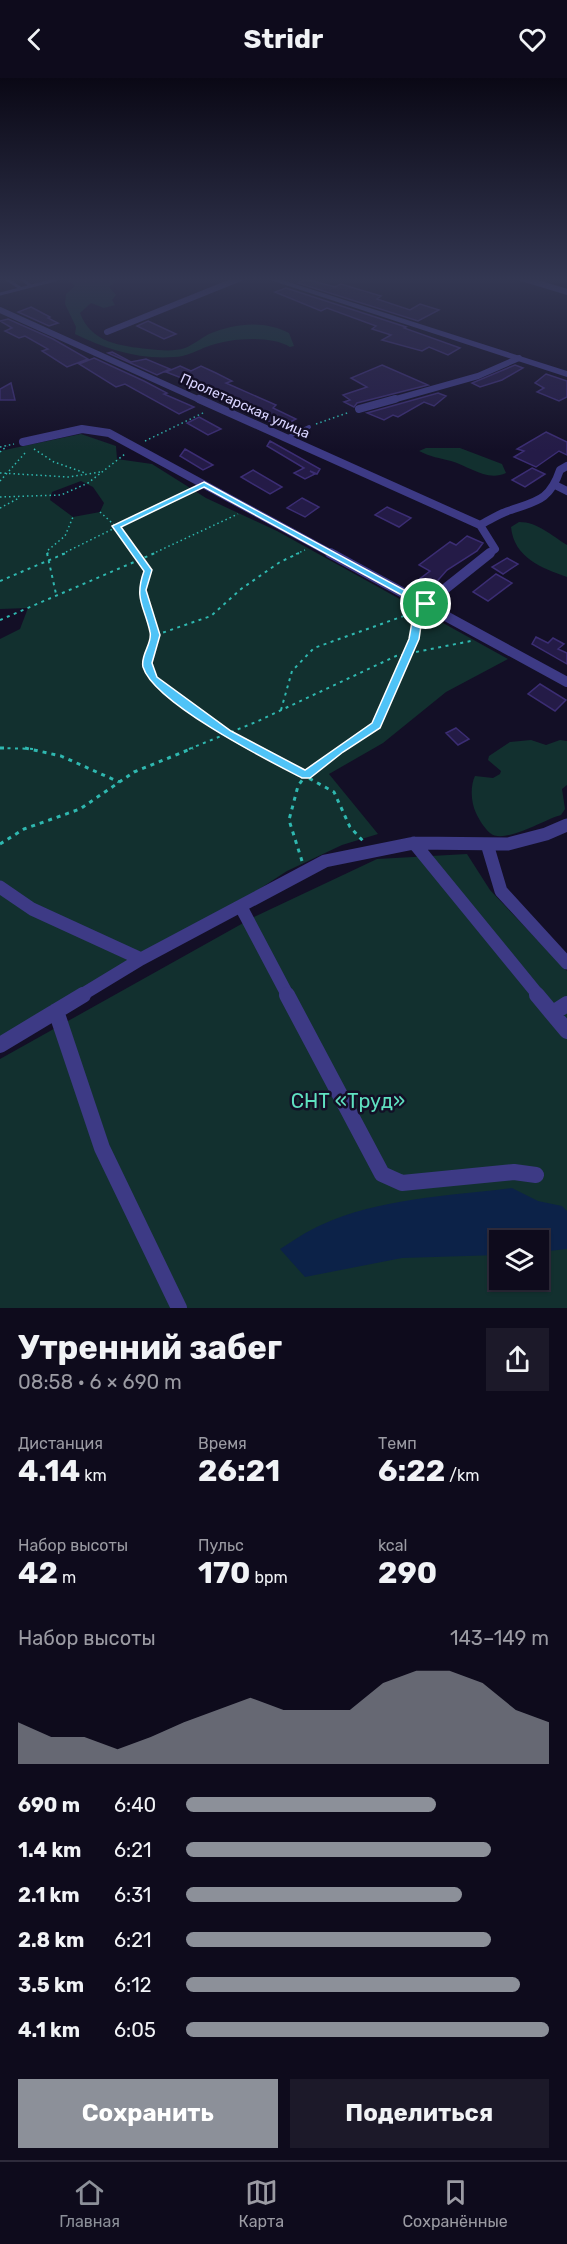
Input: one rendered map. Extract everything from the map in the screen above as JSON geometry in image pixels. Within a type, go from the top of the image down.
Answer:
[{"type":"street","name":"Пролетарская улица","points":[[53,335],[480,525]]},
{"type":"street","points":[[447,335],[567,374]]},
{"type":"street","points":[[359,409],[478,376],[519,358]]},
{"type":"street","points":[[23,442],[82,429],[95,429],[109,433],[567,682]]},
{"type":"street","points":[[426,604],[495,549],[480,525],[509,510],[537,503],[555,485],[560,470],[567,466]]},
{"type":"street","points":[[555,485],[567,490]]},
{"type":"street","points":[[0,1045],[141,959],[325,861],[414,843],[508,844],[546,834],[567,825]]},
{"type":"street","points":[[414,843],[567,1031]]},
{"type":"street","points":[[487,844],[501,891],[567,963]]},
{"type":"street","points":[[0,887],[32,909],[141,959]]},
{"type":"street","points":[[242,907],[382,1174],[402,1183],[514,1172],[536,1175]]},
{"type":"street","points":[[553,1013],[567,1004]]},
{"type":"street","points":[[56,1011],[102,1148],[179,1308]]},
{"type":"lane","points":[[286,438],[309,427]]},
{"type":"path","points":[[0,497],[61,495],[88,483],[148,438],[216,407]]},
{"type":"path","points":[[309,427],[359,409]]},
{"type":"path","points":[[0,481],[40,438]]},
{"type":"path","points":[[0,447],[23,442]]},
{"type":"path","points":[[0,452],[9,445]]},
{"type":"path","points":[[32,447],[54,462],[88,474]]},
{"type":"path","points":[[0,473],[8,471],[37,476],[69,477],[100,472]]},
{"type":"path","points":[[0,581],[87,544],[116,526],[204,484]]},
{"type":"path","points":[[0,508],[20,497]]},
{"type":"path","points":[[0,620],[249,508]]},
{"type":"path","points":[[100,512],[116,526],[148,570],[142,590],[156,635],[147,663],[153,679],[227,734],[334,792],[350,827],[371,850]]},
{"type":"path","points":[[56,594],[47,551],[65,536],[73,517]]},
{"type":"path","points":[[156,635],[211,616],[241,589],[271,569],[316,545]]},
{"type":"path","points":[[280,710],[292,671],[315,648],[418,611],[414,639],[376,725],[339,749],[306,775],[298,786],[290,820],[302,863]]},
{"type":"path","points":[[0,844],[24,829],[80,809],[134,772],[227,734],[365,670],[407,654],[487,638]]},
{"type":"path","points":[[0,748],[20,746],[52,750],[120,782]]},
{"type":"green space","points":[[78,335],[97,335],[118,344],[148,349],[176,350],[188,347],[207,335],[290,335],[294,346],[290,347],[262,339],[250,339],[218,343],[179,357],[148,357],[98,344]]},
{"type":"green space","points":[[81,434],[116,446],[117,459],[152,464],[206,498],[277,531],[508,659],[446,692],[383,743],[329,774],[378,834],[342,845],[287,871],[186,937],[0,1044],[0,639],[20,629],[28,608],[0,609],[0,451]],"holes":[[[81,481],[93,487],[104,503],[100,512],[73,517],[50,500],[52,492]]]},
{"type":"green space","points":[[426,448],[460,448],[502,464],[506,473],[492,476],[419,451]]},
{"type":"green space","points":[[519,522],[539,527],[567,545],[567,577],[548,570],[523,554],[513,538],[511,527]]},
{"type":"green space","points":[[531,740],[546,745],[560,740],[567,741],[567,785],[562,789],[565,809],[561,815],[525,830],[505,836],[496,836],[486,829],[474,809],[473,780],[475,776],[493,778],[500,774],[501,771],[488,760],[489,756],[510,742]]},
{"type":"green space","name":"СНТ «Труд»","points":[[467,854],[490,890],[567,971],[567,1308],[0,1308],[0,1059],[254,917],[377,859]]},
{"type":"water","points":[[512,1188],[538,1201],[562,1206],[567,1211],[567,1249],[549,1251],[549,1230],[489,1230],[489,1255],[402,1258],[305,1277],[280,1249],[305,1233],[344,1216],[415,1199]]},
{"type":"building","points":[[14,335],[45,335],[88,359],[67,367],[42,351],[48,349],[25,336],[19,338]]},
{"type":"building","points":[[157,335],[173,335],[164,339]]},
{"type":"building","points":[[390,335],[425,335],[460,348],[448,355],[429,347],[422,351],[382,340]]},
{"type":"building","points":[[112,352],[131,362],[146,359],[170,369],[157,375],[108,353]]},
{"type":"building","points":[[94,358],[194,407],[179,414],[125,384],[116,387],[79,364]]},
{"type":"building","points":[[382,365],[428,385],[357,403],[354,407],[344,402],[350,400],[343,395],[367,387],[351,378]]},
{"type":"building","points":[[515,365],[523,368],[502,380],[480,387],[472,383]]},
{"type":"building","points":[[180,366],[191,371],[201,366],[232,381],[226,383],[276,405],[273,408],[296,419],[281,427],[223,400],[226,398],[202,386],[166,372]]},
{"type":"building","points":[[546,374],[567,381],[567,397],[559,401],[537,392],[544,388],[535,383]]},
{"type":"building","points":[[11,383],[15,400],[0,400],[0,389]]},
{"type":"building","points":[[438,393],[446,396],[434,406],[424,402],[398,417],[393,415],[384,420],[367,413]]},
{"type":"building","points":[[199,417],[221,429],[208,435],[187,423]]},
{"type":"building","points":[[546,432],[567,442],[567,455],[559,451],[536,467],[514,457],[524,451],[517,449]]},
{"type":"building","points":[[270,441],[320,469],[317,474],[310,471],[315,474],[305,479],[294,473],[304,468],[267,446]]},
{"type":"building","points":[[185,449],[213,465],[203,470],[180,456]]},
{"type":"building","points":[[532,468],[545,474],[525,487],[512,480]]},
{"type":"building","points":[[253,470],[282,487],[270,494],[241,477]]},
{"type":"building","points":[[302,498],[319,507],[305,517],[287,508]]},
{"type":"building","points":[[387,507],[411,518],[399,527],[375,515]]},
{"type":"building","points":[[467,536],[483,543],[477,551],[447,570],[431,588],[426,589],[414,583],[430,571],[419,565],[450,542],[456,545]]},
{"type":"building","points":[[507,558],[518,564],[503,574],[492,567]]},
{"type":"building","points":[[496,574],[512,583],[488,601],[473,592]]},
{"type":"building","points":[[536,637],[548,643],[553,638],[564,644],[558,649],[567,653],[567,664],[532,644]]},
{"type":"building","points":[[540,684],[566,700],[555,711],[528,694]]},
{"type":"building","points":[[456,728],[469,739],[458,745],[446,733]]},
{"type":"route","points":[[204,484],[426,604],[418,611],[414,639],[393,681],[376,725],[339,749],[306,775],[227,734],[153,679],[147,663],[156,635],[142,590],[148,570],[116,526],[204,484]]}]
